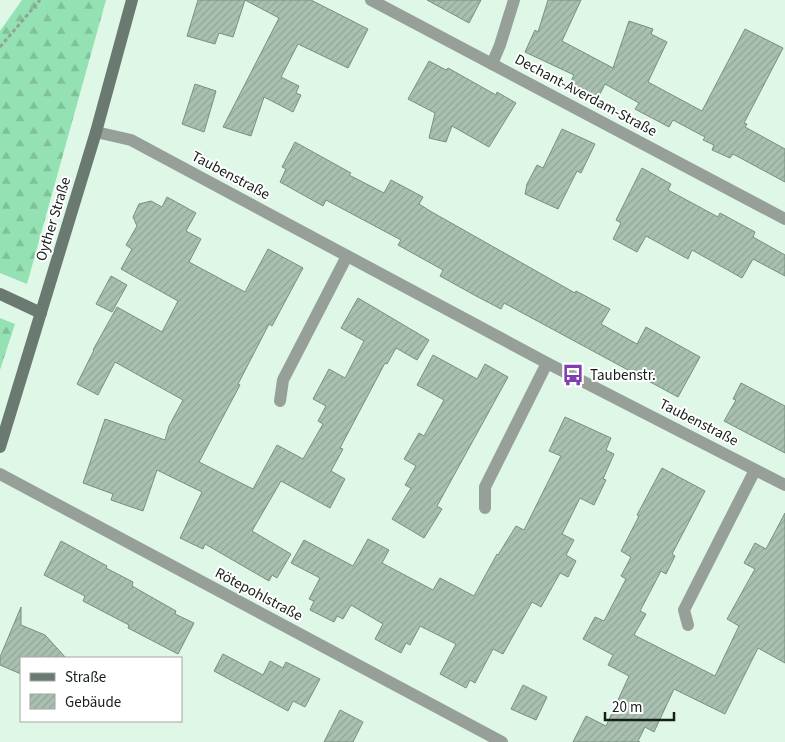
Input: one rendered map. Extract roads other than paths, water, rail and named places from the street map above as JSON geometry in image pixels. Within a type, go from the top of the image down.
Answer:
[{"type":"main road","name":"Oyther Straße","points":[[0,446],[96,132],[132,0]]},
{"type":"main road","points":[[0,294],[41,314]]},
{"type":"street","name":"Dechant-Averdam-Straße","points":[[371,0],[785,219]]},
{"type":"street","points":[[492,64],[514,0]]},
{"type":"street","name":"Taubenstraße","points":[[96,132],[131,140],[547,363],[785,485]]},
{"type":"street","points":[[280,402],[283,380],[347,256]]},
{"type":"street","points":[[485,508],[485,487],[547,363]]},
{"type":"street","points":[[688,625],[684,610],[755,470]]},
{"type":"street","name":"Rötepohlstraße","points":[[0,474],[502,742]]},
{"type":"place","name":"Taubenstr.","points":[[573,375]]}]
